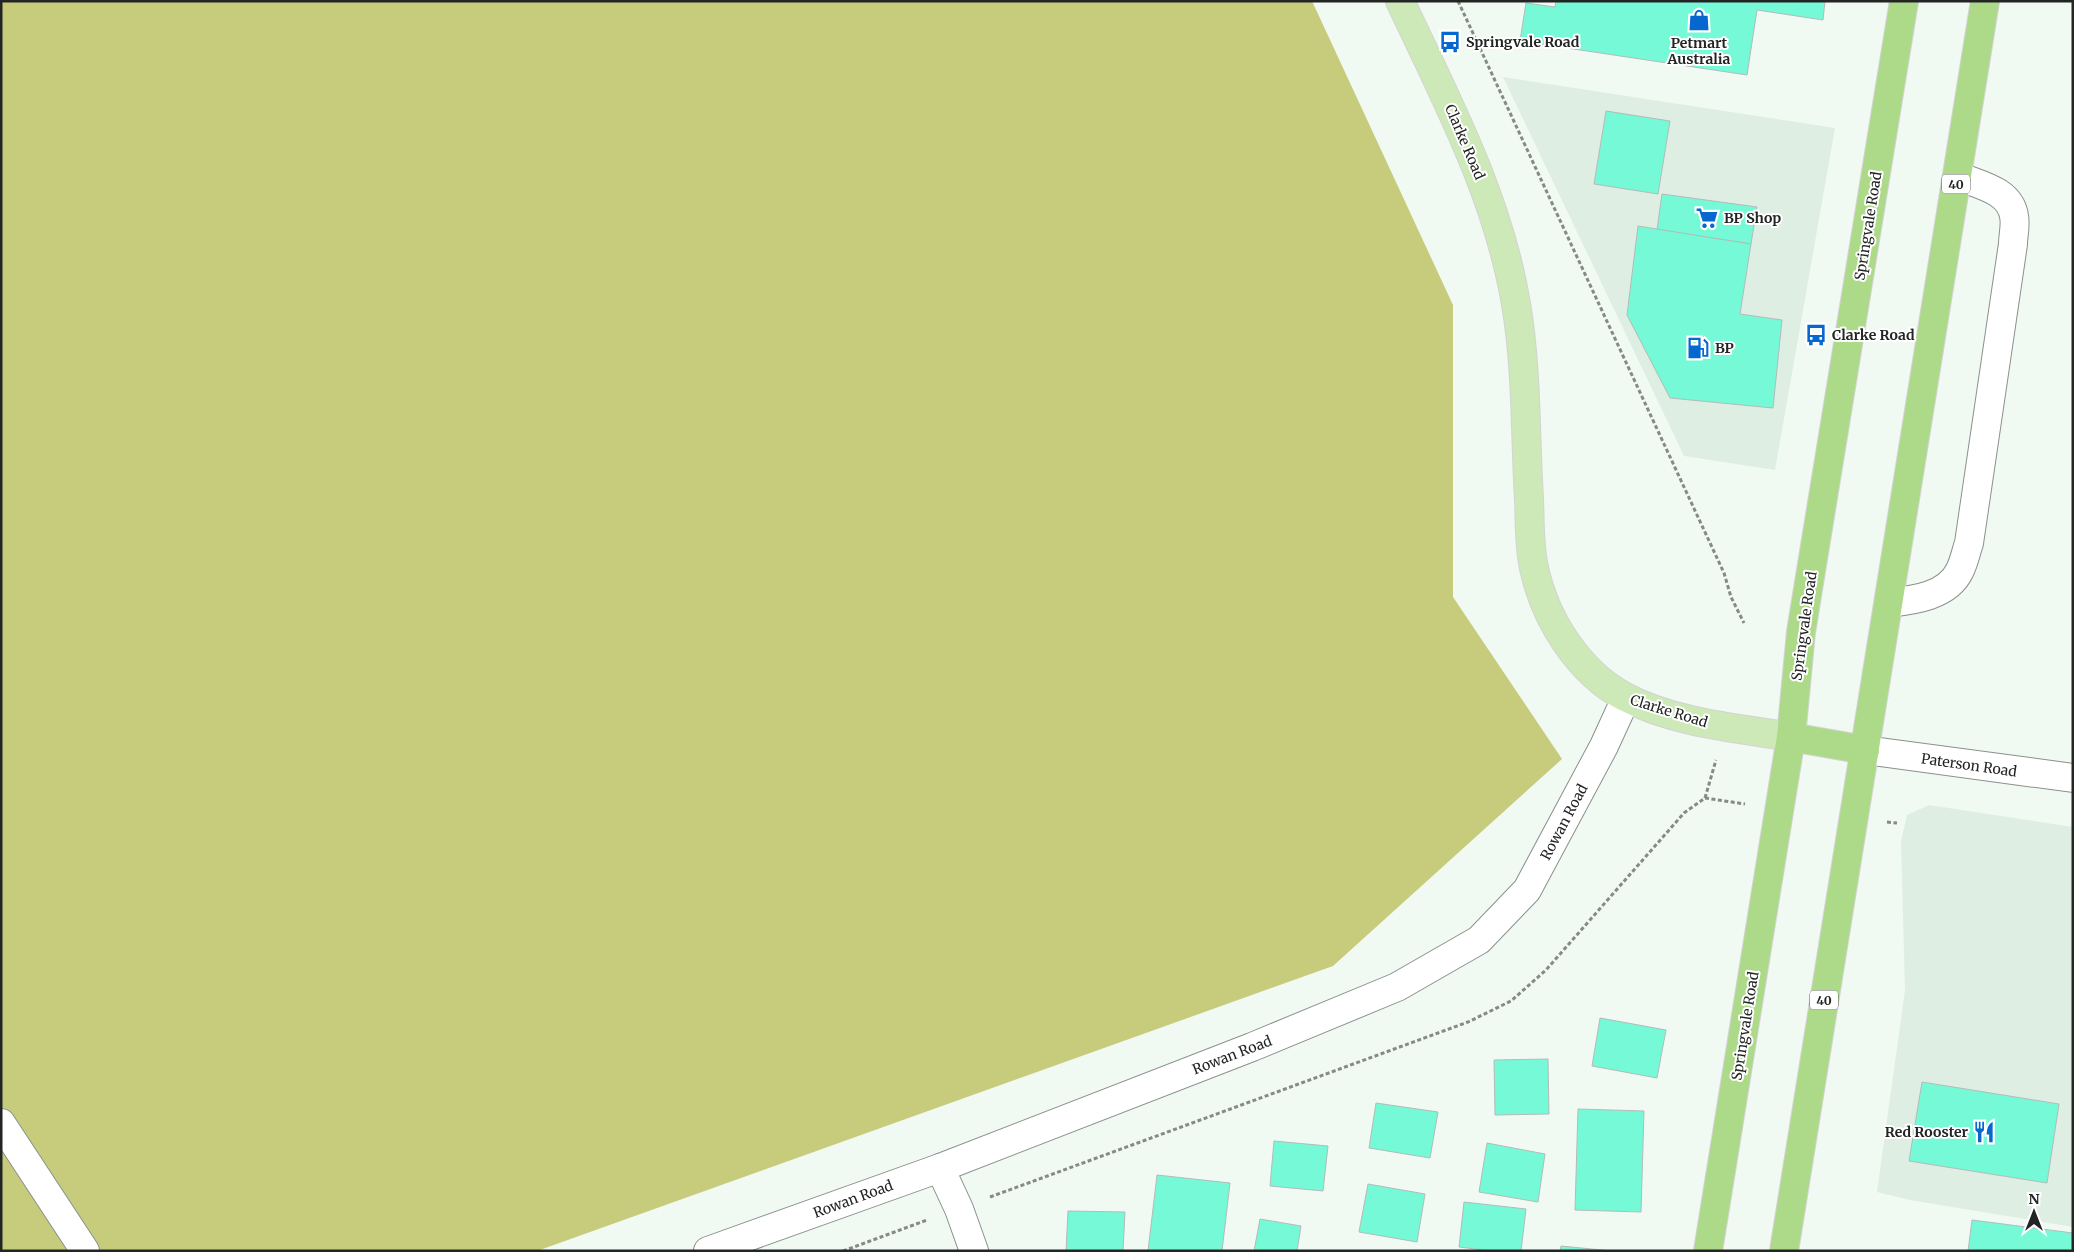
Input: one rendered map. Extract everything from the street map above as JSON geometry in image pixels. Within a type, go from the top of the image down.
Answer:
[{"type":"highway","name":"Springvale Road","points":[[1708,1251],[1791,737],[1801,632],[1904,1]]},
{"type":"highway","name":"40","points":[[1784,1251],[1985,1]]},
{"type":"highway","name":"Clarke Road","points":[[1791,737],[1865,750]]},
{"type":"main road","name":"Clarke Road","points":[[1400,1],[1479,175],[1510,267],[1521,337],[1533,567],[1556,626],[1577,657],[1604,685],[1626,698],[1652,709],[1702,722],[1791,737]]},
{"type":"street","points":[[1889,603],[1912,600],[1946,587],[1960,571],[1969,543],[2013,244],[2015,218],[2011,205],[2003,194],[1958,176]]},
{"type":"street","name":"Rowan Road","points":[[708,1251],[940,1168],[1242,1051],[1398,987],[1479,940],[1527,890],[1604,746],[1626,698]]},
{"type":"street","name":"Paterson Road","points":[[1865,750],[2073,778]]},
{"type":"street","points":[[1,1122],[85,1251]]},
{"type":"street","points":[[940,1168],[959,1209],[974,1251]]},
{"type":"path","points":[[1458,1],[1724,573],[1744,623]]},
{"type":"shaded area","points":[[1503,77],[1835,128],[1775,470],[1684,456]]},
{"type":"shaded area","points":[[1929,805],[2073,827],[2073,1227],[1910,1200],[1877,1192],[1905,990],[1901,841],[1907,815]]},
{"type":"green space","points":[[1,1],[1312,1],[1453,305],[1453,597],[1562,759],[1333,966],[537,1251],[1,1251]]},
{"type":"building","points":[[1556,1],[1825,1],[1823,20],[1757,10],[1747,75],[1520,41],[1526,3],[1555,7]]},
{"type":"building","points":[[1606,111],[1670,121],[1658,194],[1594,184]]},
{"type":"building","name":"BP Shop","points":[[1662,194],[1757,207],[1751,244],[1657,230]]},
{"type":"building","points":[[1638,226],[1751,244],[1740,314],[1782,320],[1773,408],[1670,398],[1627,315]]},
{"type":"building","points":[[1600,1018],[1666,1030],[1657,1078],[1592,1066]]},
{"type":"building","points":[[1548,1059],[1549,1114],[1495,1115],[1494,1060]]},
{"type":"building","name":"Red Rooster","points":[[1922,1082],[2059,1104],[2047,1183],[1909,1161]]},
{"type":"building","points":[[1376,1103],[1438,1112],[1430,1158],[1369,1148]]},
{"type":"building","points":[[1578,1109],[1644,1111],[1641,1212],[1575,1210]]},
{"type":"building","points":[[1274,1141],[1328,1146],[1323,1191],[1270,1186]]},
{"type":"building","points":[[1487,1143],[1545,1154],[1538,1202],[1479,1192]]},
{"type":"building","points":[[1157,1175],[1230,1183],[1222,1251],[1148,1251]]},
{"type":"building","points":[[1368,1184],[1425,1194],[1417,1242],[1359,1232]]},
{"type":"building","points":[[1464,1202],[1526,1209],[1521,1251],[1491,1251],[1459,1247]]},
{"type":"building","points":[[1068,1211],[1125,1212],[1123,1251],[1066,1251]]},
{"type":"building","points":[[1260,1219],[1301,1226],[1297,1251],[1254,1251]]},
{"type":"building","points":[[1972,1220],[2073,1233],[2073,1251],[1968,1251]]},
{"type":"building","points":[[1561,1246],[1612,1251],[1560,1251]]},
{"type":"place","name":"Petmart Australia","points":[[1699,20]]},
{"type":"place","name":"Springvale Road","points":[[1450,42]]},
{"type":"place","name":"BP Shop","points":[[1707,218]]},
{"type":"place","name":"Clarke Road","points":[[1816,335]]},
{"type":"place","name":"BP","points":[[1698,348]]},
{"type":"place","name":"Red Rooster","points":[[1984,1132]]}]
